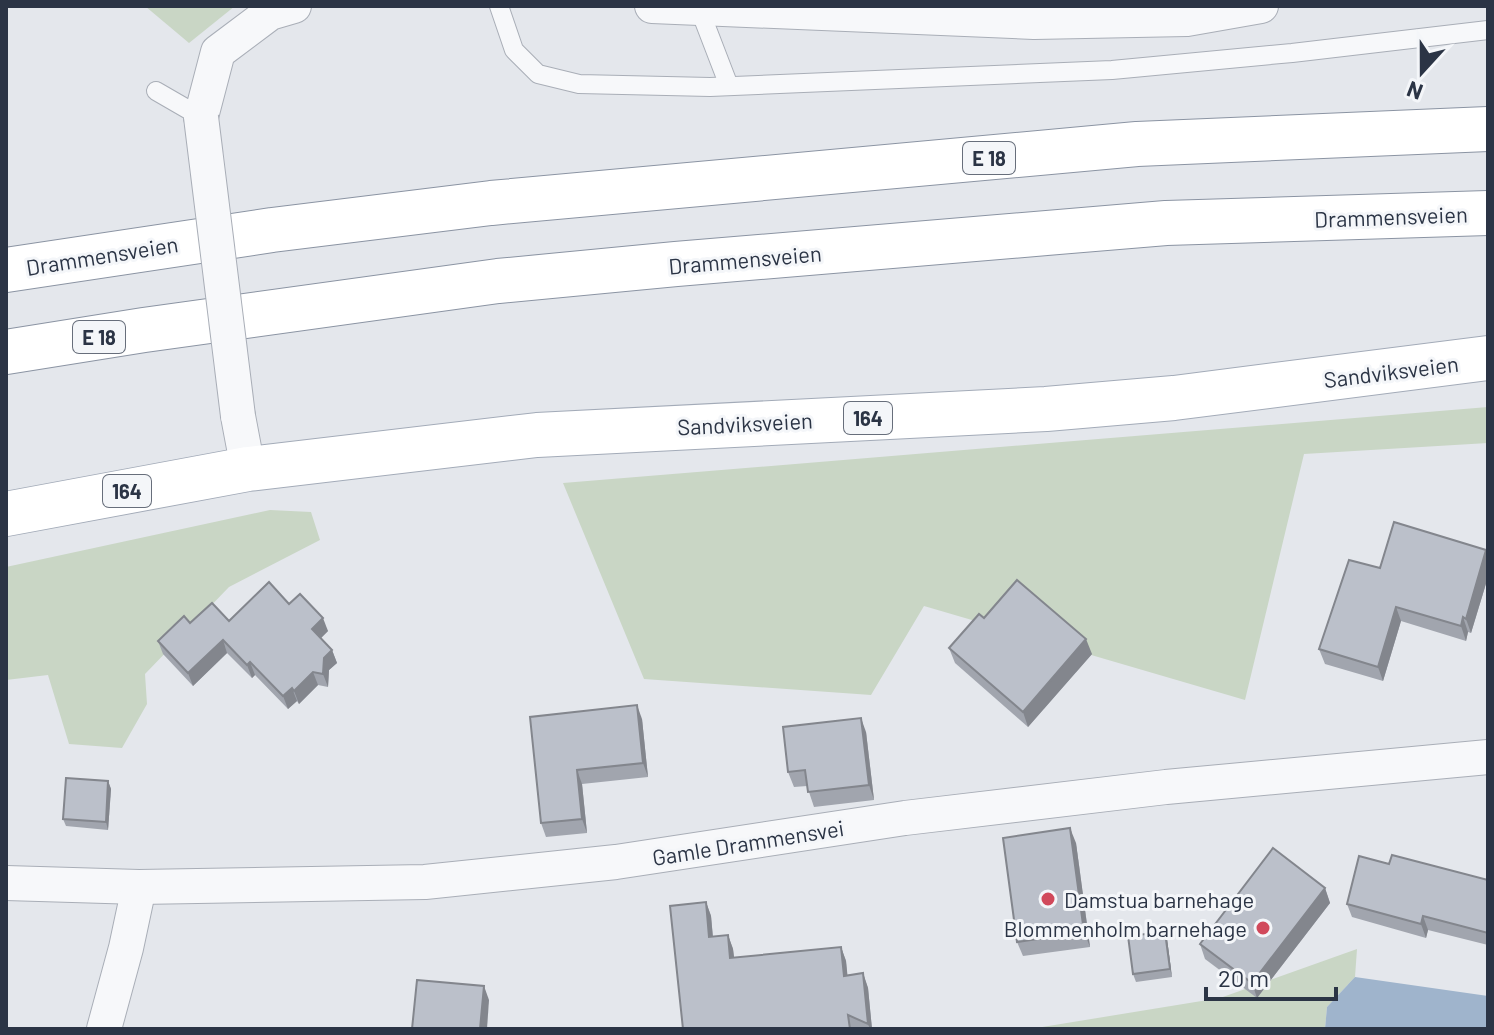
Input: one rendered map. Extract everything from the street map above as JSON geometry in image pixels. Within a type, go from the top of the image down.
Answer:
[{"type":"main road","name":"Drammensveien","points":[[6,270],[272,230],[491,203],[1137,144],[1488,129]]},
{"type":"main road","name":"Drammensveien","points":[[6,352],[498,281],[676,264],[1166,223],[1488,213]]},
{"type":"main road","name":"Sandviksveien","points":[[6,514],[248,469],[537,435],[1046,409],[1174,398],[1488,358]]},
{"type":"street","points":[[248,469],[238,416],[201,117],[218,52],[270,13],[294,6]]},
{"type":"street","points":[[652,6],[1034,22],[1187,19],[1261,6]]},
{"type":"street","name":"Gamle Drammensvei","points":[[6,883],[139,887],[425,882],[616,862],[905,818],[1182,786],[1488,757]]},
{"type":"street","points":[[104,1029],[139,887]]},
{"type":"lane","points":[[499,6],[514,50],[538,74],[579,84],[729,86],[1112,70],[1488,30]]},
{"type":"lane","points":[[699,8],[729,86]]},
{"type":"lane","points":[[156,91],[201,117]]},
{"type":"green space","points":[[145,6],[235,6],[189,43]]},
{"type":"green space","points":[[1488,407],[1488,443],[1304,454],[1245,700],[924,606],[871,695],[644,679],[563,483]]},
{"type":"green space","points":[[270,510],[311,512],[320,540],[229,587],[145,674],[147,704],[122,748],[69,744],[48,675],[6,680],[6,567]]},
{"type":"green space","points":[[1357,949],[1355,977],[1327,1007],[1325,1029],[1030,1029],[1220,998]]},
{"type":"water","points":[[1355,977],[1488,996],[1488,1029],[1325,1029],[1327,1007]]},
{"type":"building","points":[[1394,522],[1486,550],[1466,619],[1463,617],[1461,626],[1396,607],[1378,667],[1319,649],[1349,560],[1380,568]]},
{"type":"building","points":[[1017,580],[1086,639],[1023,712],[949,648],[979,614],[984,618]]},
{"type":"building","points":[[269,582],[289,604],[300,594],[323,618],[312,629],[332,650],[324,658],[323,674],[313,672],[294,691],[292,688],[283,696],[223,640],[188,673],[158,641],[184,616],[190,623],[212,603],[229,621]]},
{"type":"building","points":[[637,705],[643,763],[577,770],[582,819],[541,823],[530,717]]},
{"type":"building","points":[[861,718],[869,785],[808,792],[805,770],[788,772],[783,727]]},
{"type":"building","points":[[66,778],[108,781],[106,822],[63,819]]},
{"type":"building","points":[[1070,828],[1084,932],[1017,942],[1003,838]]},
{"type":"building","points":[[1273,848],[1325,888],[1252,983],[1200,944]]},
{"type":"building","points":[[1392,855],[1488,880],[1488,933],[1423,916],[1421,924],[1347,904],[1359,856],[1389,864]]},
{"type":"building","points":[[706,902],[709,937],[728,935],[730,958],[841,947],[844,976],[863,973],[868,1024],[848,1015],[850,1029],[683,1029],[670,906]]},
{"type":"building","points":[[1165,932],[1170,969],[1133,974],[1128,936]]},
{"type":"building","points":[[417,980],[484,986],[480,1029],[412,1029]]},
{"type":"place","name":"Damstua barnehage","points":[[1048,899]]},
{"type":"place","name":"Blommenholm barnehage","points":[[1263,928]]}]
